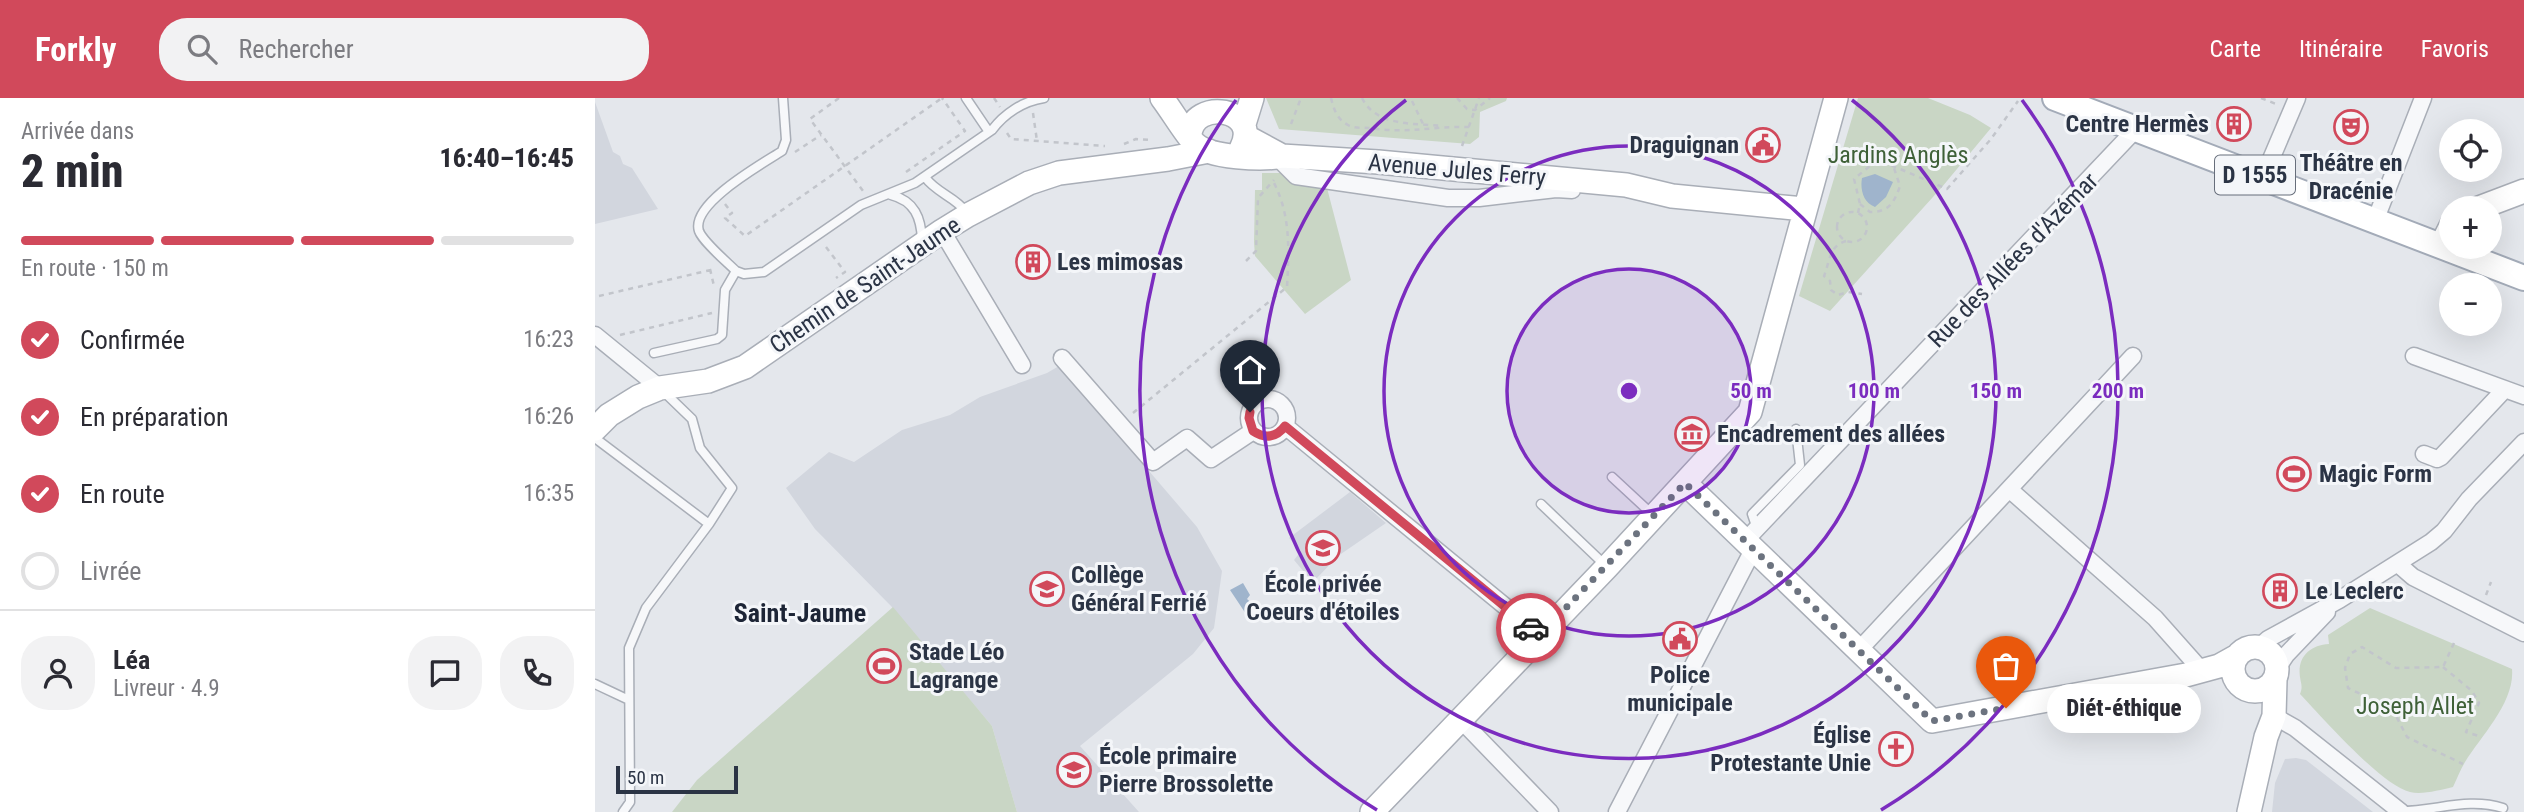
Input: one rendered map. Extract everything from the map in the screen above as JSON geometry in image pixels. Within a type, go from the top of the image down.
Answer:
[{"type":"main road","name":"D 1555","points":[[2063,99],[2375,221],[2439,234]]},
{"type":"main road","name":"D 1555","points":[[2490,259],[2524,278]]},
{"type":"street","points":[[1161,98],[1194,143],[1209,151],[1237,132],[1252,98]]},
{"type":"street","points":[[1175,98],[1187,132]]},
{"type":"street","points":[[1372,812],[1607,567],[1750,412],[1836,98]]},
{"type":"street","points":[[2263,178],[2297,98]]},
{"type":"street","points":[[2375,221],[2423,98]]},
{"type":"street","name":"Chemin de Saint-Jaume","points":[[595,429],[609,415],[660,387],[708,381],[745,368],[942,231],[1030,183],[1147,150],[1187,132],[1213,111],[1237,132]]},
{"type":"street","name":"Rue des Allées d'Azémar","points":[[1617,812],[1751,540],[2136,129]]},
{"type":"street","name":"Avenue Jules Ferry","points":[[1237,132],[1252,159],[1279,162],[1378,162],[1626,185],[1667,195],[1804,209]]},
{"type":"street","name":"Chemin de Saint-Jaume","points":[[1147,150],[1168,159],[1209,151]]},
{"type":"street","points":[[2502,199],[2524,191]]},
{"type":"street","points":[[942,231],[1022,365]]},
{"type":"street","points":[[595,335],[660,387]]},
{"type":"street","points":[[1858,651],[2133,356]]},
{"type":"street","points":[[2414,356],[2524,396]]},
{"type":"street","points":[[1062,358],[1153,462],[1187,438],[1211,459],[1253,431]]},
{"type":"street","points":[[2424,454],[2437,459],[2441,457],[2505,389]]},
{"type":"street","points":[[1269,398],[1281,403],[1287,414],[1285,426],[1282,431],[1270,437],[1264,436],[1253,431],[1250,412],[1257,402],[1269,398]]},
{"type":"street","points":[[1285,426],[1540,635]]},
{"type":"street","points":[[2259,647],[2268,639],[2398,564],[2444,531],[2469,499],[2524,442]]},
{"type":"street","points":[[1685,483],[1751,540],[1858,651],[1932,721],[2203,671],[2240,675],[2263,690],[2277,674],[2286,655],[2339,600]]},
{"type":"street","points":[[2009,489],[2154,618],[2203,671]]},
{"type":"street","points":[[2398,564],[2413,577],[2524,633]]},
{"type":"street","points":[[2249,812],[2269,722],[2277,674],[2272,654],[2259,647],[2247,648],[2240,675],[2256,706],[2269,722],[2295,728],[2401,812]]},
{"type":"street","points":[[1460,719],[1550,812]]},
{"type":"lane","points":[[783,98],[786,140],[782,150],[714,198],[700,214],[698,223],[700,234],[736,271],[744,274],[764,272],[861,205],[899,191],[925,177],[1029,100],[1044,98]]},
{"type":"lane","points":[[966,98],[989,132]]},
{"type":"lane","points":[[925,177],[931,186],[964,209],[968,215]]},
{"type":"lane","points":[[888,194],[908,201],[918,214],[922,224],[922,245]]},
{"type":"lane","points":[[654,353],[717,339],[722,335],[725,290],[736,271]]},
{"type":"lane","points":[[623,812],[629,802],[629,648],[646,608],[709,524],[732,488],[700,448],[692,419],[660,387]]},
{"type":"lane","points":[[1751,540],[1752,514],[1800,465],[1797,429]]},
{"type":"lane","points":[[595,438],[709,524]]},
{"type":"lane","points":[[1612,477],[1653,516]]},
{"type":"lane","points":[[1541,504],[1607,567]]},
{"type":"lane","points":[[595,684],[629,700]]},
{"type":"lane","points":[[2401,812],[2476,803],[2503,808]]},
{"type":"path","points":[[839,98],[810,118],[864,192]]},
{"type":"path","points":[[723,202],[732,213],[725,218],[745,236],[940,98],[965,131],[899,177]]},
{"type":"path","points":[[994,98],[1002,111],[1002,118],[1011,139],[1105,146]]},
{"type":"path","points":[[1291,124],[1301,98]]},
{"type":"path","points":[[1331,98],[1336,115],[1350,127],[1389,132],[1419,131],[1446,126]]},
{"type":"path","points":[[1363,98],[1368,110],[1388,120],[1469,127]]},
{"type":"path","points":[[1457,98],[1467,109],[1475,110],[1490,98]]},
{"type":"path","points":[[1462,146],[1479,98]]},
{"type":"path","points":[[1412,101],[1423,124]]},
{"type":"path","points":[[1836,151],[1893,166],[1948,190],[1991,139],[2018,101]]},
{"type":"path","points":[[1033,113],[1037,141]]},
{"type":"path","points":[[787,159],[821,135]]},
{"type":"path","points":[[1118,147],[1136,139],[1147,150]]},
{"type":"path","points":[[1858,213],[1860,204],[1854,179],[1876,161]]},
{"type":"path","points":[[1246,261],[1257,251],[1258,198],[1273,181],[1279,162]]},
{"type":"path","points":[[1860,204],[1870,212],[1881,212],[1891,207],[1900,186],[1893,166]]},
{"type":"path","points":[[1120,424],[1287,287],[1289,236],[1283,199],[1273,181]]},
{"type":"path","points":[[1846,241],[1839,235],[1836,226],[1840,217],[1848,212],[1858,213],[1865,219],[1867,228],[1864,237],[1856,242],[1838,243],[1823,276],[1830,281],[1831,290],[1839,295],[1848,292],[1861,294]]},
{"type":"path","points":[[826,247],[845,272],[834,280]]},
{"type":"path","points":[[599,296],[710,269],[718,269],[721,272]]},
{"type":"path","points":[[710,269],[716,292]]},
{"type":"path","points":[[627,344],[617,336],[714,313],[717,310]]},
{"type":"path","points":[[2486,595],[2491,582]]},
{"type":"path","points":[[2443,667],[2454,643]]},
{"type":"path","points":[[2463,764],[2407,737],[2395,714],[2385,705],[2348,688],[2345,668],[2350,654],[2362,647],[2396,668],[2443,667],[2472,691],[2479,703],[2466,732],[2482,737]]},
{"type":"shaded area","points":[[595,102],[613,152],[620,156],[623,164],[632,168],[658,209],[595,224]]},
{"type":"shaded area","name":"Collège Général Ferrié","points":[[1059,366],[1197,527],[1222,571],[1214,628],[1193,654],[1080,746],[1139,812],[1017,812],[992,726],[891,606],[815,529],[786,488],[829,452],[854,462],[902,430],[950,415],[980,397],[1047,373]]},
{"type":"shaded area","points":[[1350,492],[1386,523],[1338,556],[1316,579],[1309,578],[1294,560],[1301,551],[1289,538]]},
{"type":"shaded area","points":[[2285,759],[2306,760],[2373,812],[2272,812],[2275,783]]},
{"type":"green space","points":[[1266,98],[1507,98],[1506,101],[1480,112],[1479,137],[1470,144],[1279,129]]},
{"type":"green space","name":"Jardins Anglès","points":[[1858,98],[1928,98],[1970,115],[1991,128],[1942,187],[1830,311],[1799,296]]},
{"type":"green space","points":[[1262,173],[1286,173],[1327,188],[1351,280],[1305,314],[1255,256],[1255,190],[1262,190]]},
{"type":"green space","name":"Stade Léo Lagrange","points":[[893,607],[992,726],[1017,812],[672,812],[697,780]]},
{"type":"green space","name":"Joseph Allet","points":[[2370,608],[2512,669],[2503,706],[2465,762],[2453,787],[2420,793],[2398,787],[2352,749],[2300,694],[2300,670],[2306,653],[2329,644],[2328,635]]},
{"type":"water","points":[[1875,174],[1893,182],[1886,197],[1875,207],[1865,199],[1861,182],[1862,178]]},
{"type":"water","points":[[1243,583],[1250,595],[1247,599],[1256,607],[1246,614],[1230,590]]},
{"type":"way so far","points":[[1531,628],[1540,635],[1685,483],[1932,721],[2006,708]]},
{"type":"place","name":"Centre Hermès","points":[[2234,124]]},
{"type":"place","name":"Théâtre en Dracénie","points":[[2351,127]]},
{"type":"place","name":"Draguignan","points":[[1763,145]]},
{"type":"place","name":"Les mimosas","points":[[1033,262]]},
{"type":"place","name":"Encadrement des allées","points":[[1692,434]]},
{"type":"place","name":"Magic Form","points":[[2294,474]]},
{"type":"place","name":"École privée Coeurs d'étoiles","points":[[1323,548]]},
{"type":"place","name":"Collège Général Ferrié","points":[[1047,589]]},
{"type":"place","name":"Le Leclerc","points":[[2280,591]]},
{"type":"place","name":"Police municipale","points":[[1680,639]]},
{"type":"place","name":"Stade Léo Lagrange","points":[[884,666]]},
{"type":"place","name":"Diét-éthique","points":[[2006,708]]},
{"type":"place","name":"Église Protestante Unie","points":[[1896,749]]},
{"type":"place","name":"École primaire Pierre Brossolette","points":[[1074,770]]},
{"type":"district","name":"Saint-Jaume","points":[[800,613]]},
{"type":"route","points":[[1250,412],[1253,431],[1270,437],[1282,431],[1285,426],[1531,628]]}]
